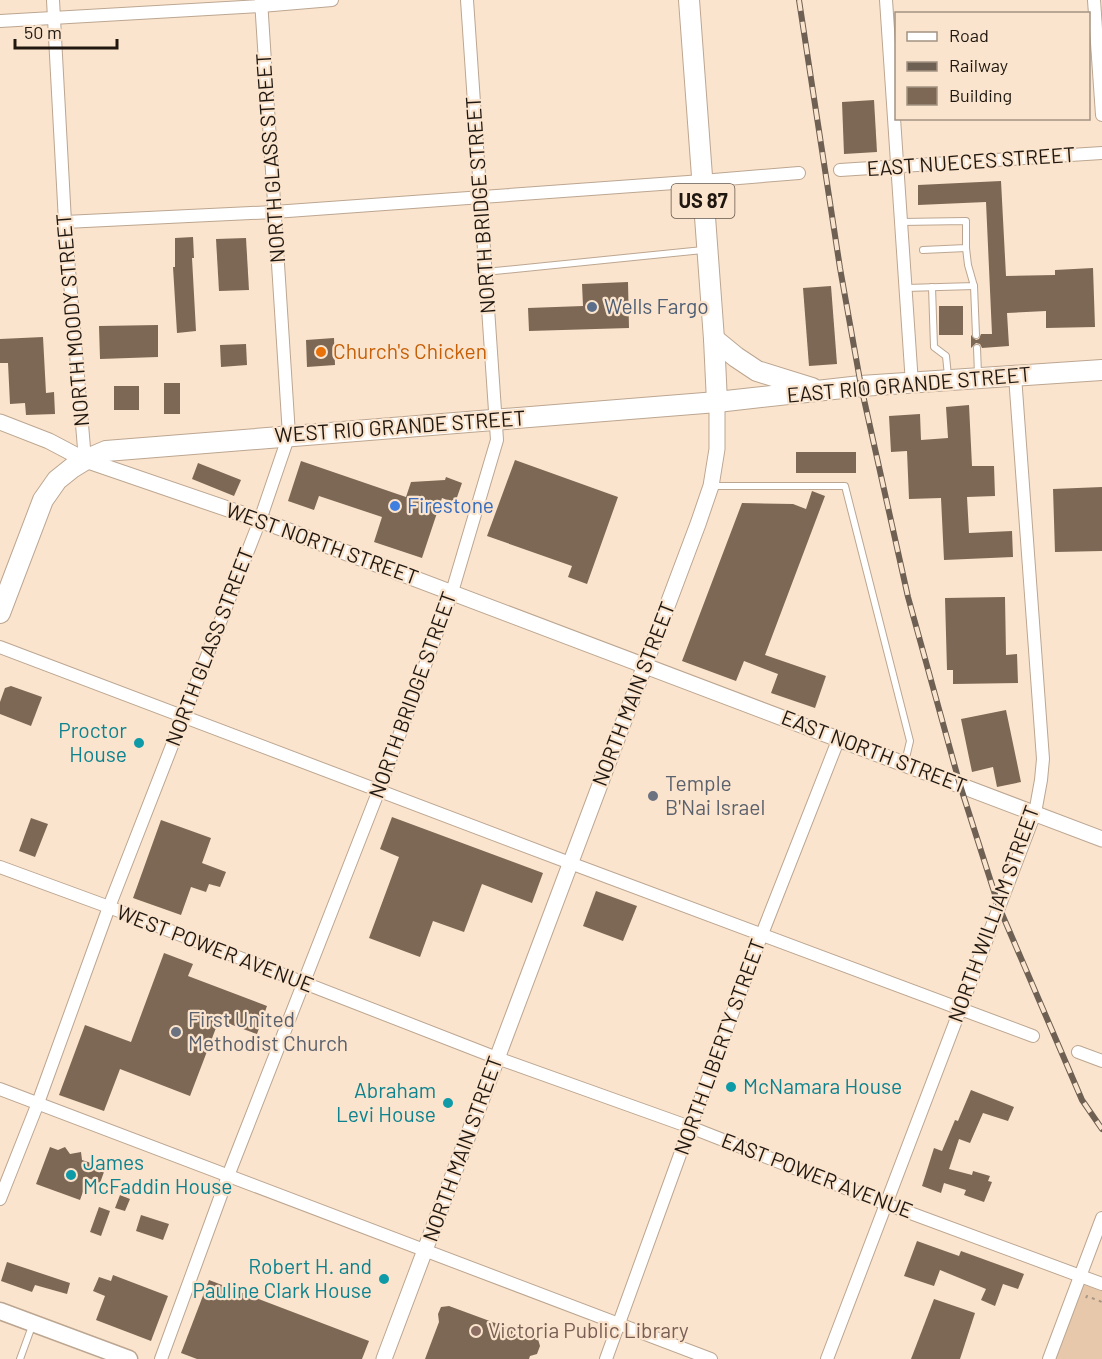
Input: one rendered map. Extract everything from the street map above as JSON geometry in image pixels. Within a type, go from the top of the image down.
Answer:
[{"type":"main road","name":"NORTH MAIN STREET","points":[[689,0],[717,402]]},
{"type":"main road","points":[[714,339],[757,371],[821,390]]},
{"type":"main road","name":"EAST RIO GRANDE STREET","points":[[717,402],[861,386],[1102,370]]},
{"type":"main road","name":"WEST RIO GRANDE STREET","points":[[85,460],[106,451],[717,402]]},
{"type":"main road","points":[[0,613],[43,500],[57,480],[85,460]]},
{"type":"main road","points":[[0,1311],[129,1359]]},
{"type":"street","name":"NORTH MOODY STREET","points":[[53,0],[65,222],[85,460]]},
{"type":"street","points":[[0,21],[332,0]]},
{"type":"street","name":"NORTH BRIDGE STREET","points":[[161,1359],[228,1176],[379,790],[452,592],[497,440],[466,0]]},
{"type":"street","points":[[886,0],[912,384]]},
{"type":"street","points":[[1094,0],[1102,115]]},
{"type":"street","name":"NORTH GLASS STREET","points":[[0,1199],[38,1103],[109,907],[260,520],[289,435],[261,3]]},
{"type":"street","name":"EAST NUECES STREET","points":[[840,170],[1102,153]]},
{"type":"street","points":[[65,222],[274,212],[799,172]]},
{"type":"street","name":"NORTH WILLIAM STREET","points":[[827,1359],[1035,813],[1042,759],[1015,376]]},
{"type":"street","name":"NORTH MAIN STREET","points":[[384,1359],[711,486],[717,449],[717,402]]},
{"type":"street","name":"WEST NORTH STREET","points":[[0,422],[49,441],[85,460],[260,520],[645,667]]},
{"type":"street","points":[[0,647],[1033,1036]]},
{"type":"street","name":"EAST NORTH STREET","points":[[645,667],[1102,838]]},
{"type":"street","name":"NORTH LIBERTY STREET","points":[[606,1359],[762,934],[839,738]]},
{"type":"street","name":"WEST POWER AVENUE","points":[[0,867],[497,1058]]},
{"type":"street","points":[[1078,1052],[1102,1061]]},
{"type":"street","name":"EAST POWER AVENUE","points":[[497,1058],[690,1127],[886,1204],[1102,1284]]},
{"type":"street","points":[[0,1089],[711,1359]]},
{"type":"street","points":[[1049,1359],[1102,1218]]},
{"type":"lane","points":[[900,222],[966,221],[966,248],[974,286],[976,335]]},
{"type":"lane","points":[[923,250],[966,248]]},
{"type":"lane","points":[[485,272],[707,249]]},
{"type":"lane","points":[[905,288],[974,286]]},
{"type":"lane","points":[[932,287],[934,348],[946,356],[948,381]]},
{"type":"lane","points":[[977,348],[978,379]]},
{"type":"lane","points":[[711,486],[845,486],[910,741],[905,763]]},
{"type":"lane","points":[[20,1359],[33,1323]]},
{"type":"path","points":[[1083,1306],[1087,1296],[1102,1302]]},
{"type":"shaded area","points":[[1083,1279],[1102,1287],[1102,1359],[1052,1359]]},
{"type":"building","points":[[874,100],[877,152],[844,154],[842,102]]},
{"type":"building","points":[[1001,181],[1006,276],[1055,275],[1055,270],[1093,268],[1095,327],[1046,328],[1046,311],[1007,313],[1009,346],[982,348],[976,343],[971,348],[971,335],[976,340],[981,334],[992,334],[986,202],[918,205],[918,185]]},
{"type":"building","points":[[193,237],[196,331],[177,333],[173,267],[175,267],[175,238]]},
{"type":"building","points":[[246,238],[249,290],[219,291],[216,239]]},
{"type":"building","name":"Wells Fargo","points":[[628,282],[629,328],[529,331],[528,308],[583,306],[582,284]]},
{"type":"building","points":[[831,286],[837,364],[809,366],[803,288]]},
{"type":"building","points":[[939,306],[963,306],[963,335],[939,335]]},
{"type":"building","points":[[158,325],[158,357],[100,359],[99,326]]},
{"type":"building","points":[[43,337],[46,393],[54,392],[55,414],[26,415],[25,403],[10,404],[8,363],[0,363],[0,339]]},
{"type":"building","name":"Church's Chicken","points":[[334,338],[335,365],[307,367],[306,340]]},
{"type":"building","points":[[246,344],[247,365],[221,367],[220,345]]},
{"type":"building","points":[[164,383],[180,383],[180,414],[164,414]]},
{"type":"building","points":[[114,386],[139,386],[139,410],[114,410]]},
{"type":"building","points":[[969,405],[972,466],[994,466],[995,496],[967,497],[969,533],[1012,531],[1013,557],[944,560],[941,498],[909,499],[907,451],[891,452],[889,416],[920,414],[921,440],[948,438],[946,407]]},
{"type":"building","points":[[796,452],[856,452],[856,473],[796,473]]},
{"type":"building","points":[[515,460],[618,497],[587,584],[568,577],[572,566],[487,536]]},
{"type":"building","name":"Firestone","points":[[301,461],[406,497],[411,482],[445,480],[446,477],[462,483],[455,503],[442,498],[422,558],[374,542],[382,517],[319,496],[314,510],[288,501]]},
{"type":"building","points":[[198,463],[241,480],[234,496],[192,479]]},
{"type":"building","points":[[1102,487],[1102,551],[1055,552],[1053,489]]},
{"type":"building","points":[[812,491],[825,496],[765,655],[826,676],[815,708],[771,693],[778,674],[744,661],[736,681],[682,661],[742,503],[793,504],[806,509]]},
{"type":"building","points":[[1005,597],[1006,655],[1017,654],[1018,683],[953,684],[953,670],[947,670],[945,598]]},
{"type":"building","points":[[11,686],[42,697],[31,726],[0,714],[0,702],[5,688]]},
{"type":"building","points":[[1006,710],[1021,782],[997,787],[993,767],[972,772],[961,719]]},
{"type":"building","points":[[392,817],[543,873],[532,903],[482,884],[464,932],[433,921],[420,957],[369,938],[399,857],[380,849]]},
{"type":"building","points":[[31,818],[48,824],[35,857],[19,851]]},
{"type":"building","points":[[161,820],[211,838],[202,863],[226,872],[220,887],[209,884],[206,892],[191,887],[181,915],[133,898]]},
{"type":"building","points":[[596,891],[637,906],[623,941],[583,926]]},
{"type":"building","name":"First United Methodist Church","points":[[164,953],[193,964],[188,976],[267,1006],[257,1034],[219,1020],[190,1096],[120,1069],[104,1111],[59,1095],[85,1025],[131,1042]]},
{"type":"building","points":[[971,1090],[1014,1107],[1008,1121],[983,1113],[970,1143],[959,1139],[949,1169],[972,1175],[973,1171],[990,1176],[988,1181],[992,1182],[984,1202],[964,1195],[966,1190],[944,1183],[941,1193],[922,1186],[934,1148],[942,1151]]},
{"type":"building","name":"James McFaddin House","points":[[50,1147],[58,1150],[65,1147],[70,1154],[81,1152],[82,1160],[94,1164],[93,1168],[104,1172],[100,1183],[88,1178],[80,1200],[36,1184]]},
{"type":"building","points":[[120,1195],[130,1199],[125,1211],[115,1208]]},
{"type":"building","points":[[99,1207],[110,1211],[101,1236],[90,1232]]},
{"type":"building","points":[[141,1215],[169,1224],[163,1240],[136,1231]]},
{"type":"building","points":[[917,1241],[959,1256],[961,1251],[1024,1274],[1018,1289],[1003,1284],[995,1306],[981,1300],[986,1289],[940,1270],[934,1286],[904,1276]]},
{"type":"building","points":[[7,1262],[70,1283],[67,1294],[35,1285],[32,1292],[1,1281]]},
{"type":"building","points":[[113,1275],[168,1296],[151,1341],[96,1320],[105,1296],[93,1291],[99,1277],[111,1281]]},
{"type":"building","points":[[209,1280],[369,1341],[362,1359],[197,1359],[181,1353]]},
{"type":"building","points":[[934,1299],[975,1313],[960,1359],[911,1359]]},
{"type":"building","name":"Victoria Public Library","points":[[449,1306],[538,1339],[540,1346],[537,1354],[530,1356],[529,1359],[425,1359],[439,1322],[438,1314],[441,1307]]},
{"type":"railway","points":[[799,0],[840,268],[861,386],[908,597],[960,785],[999,907],[1082,1100],[1102,1129]]},
{"type":"place","name":"Wells Fargo","points":[[592,307]]},
{"type":"place","name":"Church's Chicken","points":[[321,352]]},
{"type":"place","name":"Firestone","points":[[395,506]]},
{"type":"place","name":"Proctor House","points":[[139,743]]},
{"type":"place","name":"Temple B'Nai Israel","points":[[653,796]]},
{"type":"place","name":"First United Methodist Church","points":[[176,1032]]},
{"type":"place","name":"McNamara House","points":[[731,1087]]},
{"type":"place","name":"Abraham Levi House","points":[[448,1103]]},
{"type":"place","name":"James McFaddin House","points":[[71,1175]]},
{"type":"place","name":"Robert H. and Pauline Clark House","points":[[384,1279]]},
{"type":"place","name":"Victoria Public Library","points":[[476,1331]]}]
